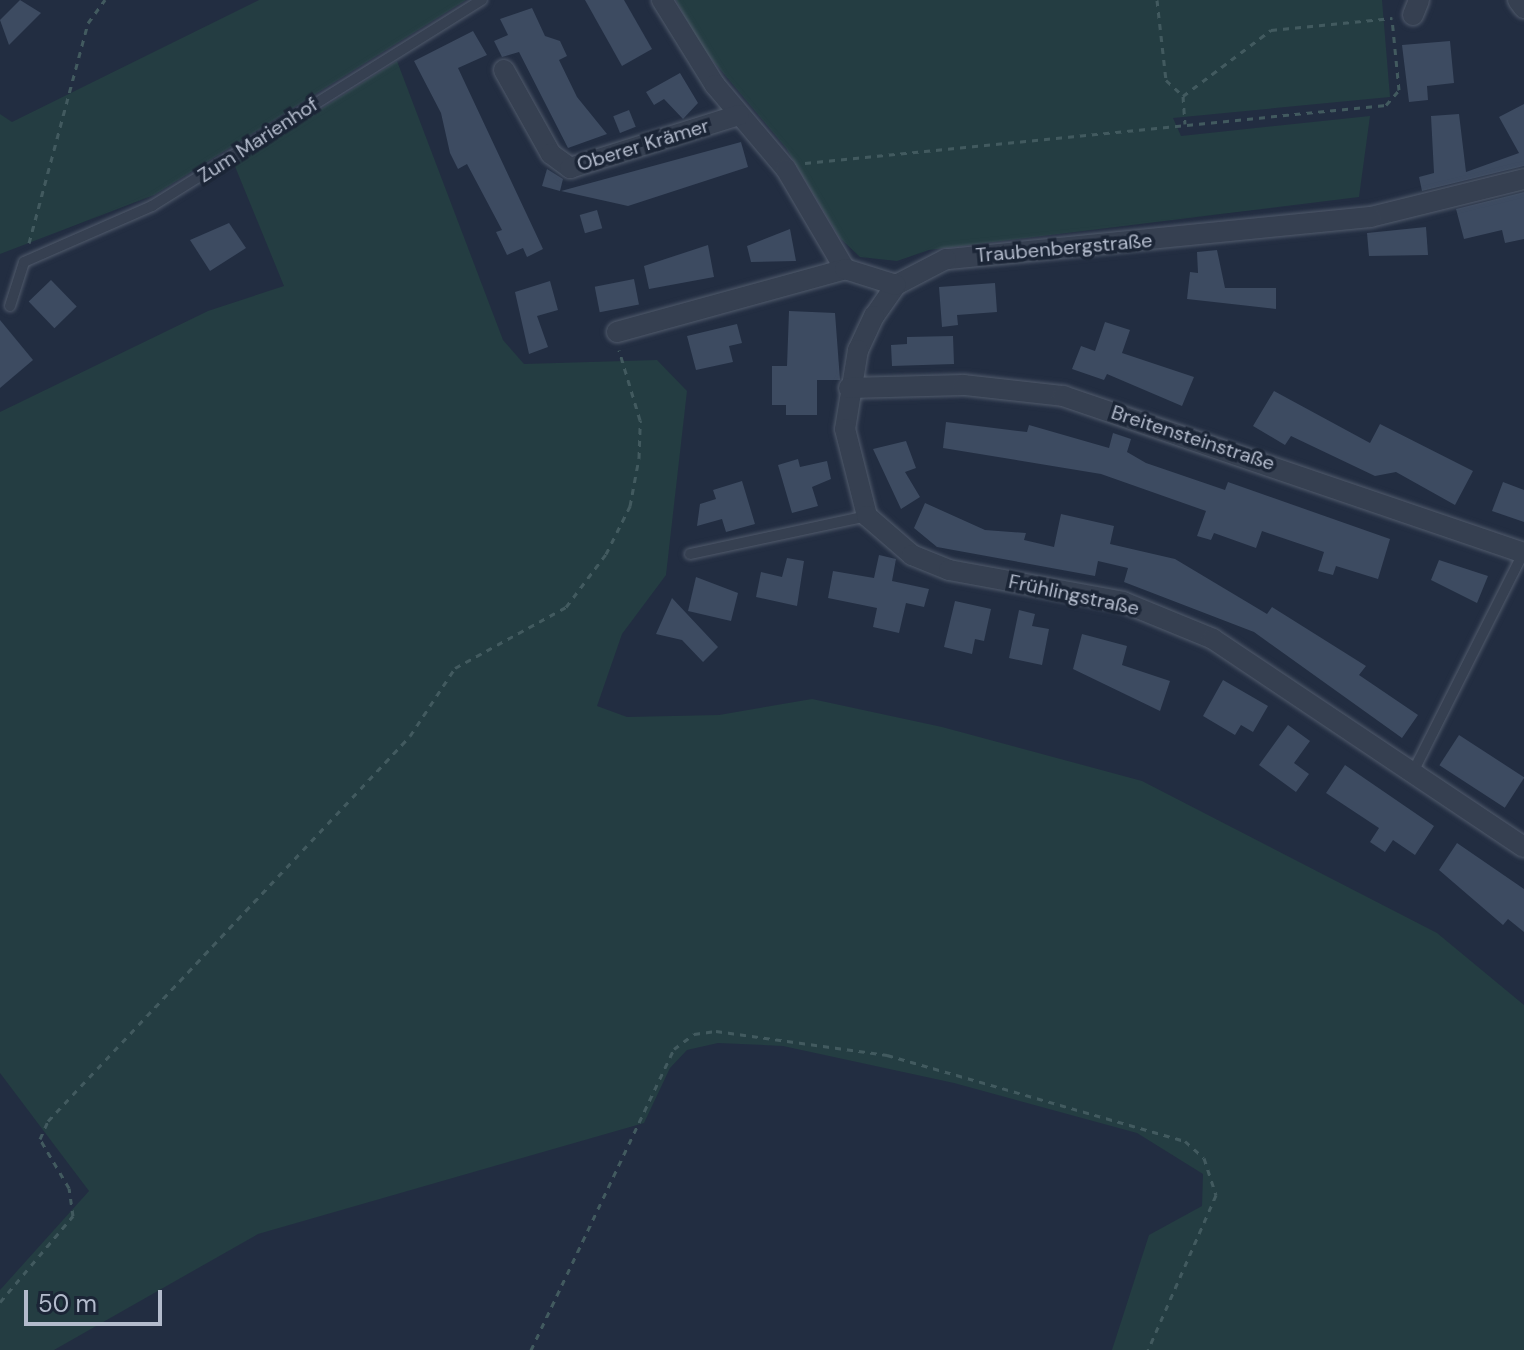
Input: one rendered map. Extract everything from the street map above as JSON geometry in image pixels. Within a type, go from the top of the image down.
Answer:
[{"type":"street","points":[[662,0],[739,115],[786,169],[845,269]]},
{"type":"street","points":[[1518,0],[1524,8]]},
{"type":"street","name":"Oberer Krämer","points":[[504,70],[551,154],[570,168],[739,115]]},
{"type":"street","name":"Traubenbergstraße","points":[[896,285],[946,259],[1370,217],[1524,179]]},
{"type":"street","points":[[617,332],[845,269],[896,285],[858,350],[849,388],[848,457],[867,516]]},
{"type":"street","name":"Breitensteinstraße","points":[[849,388],[964,385],[1063,396],[1524,553]]},
{"type":"street","name":"Frühlingstraße","points":[[867,516],[912,555],[949,570],[1123,602],[1185,626],[1524,847]]},
{"type":"lane","name":"Zum Marienhof","points":[[24,262],[152,206],[482,0]]},
{"type":"lane","points":[[10,306],[24,262]]},
{"type":"lane","points":[[690,554],[867,516]]},
{"type":"lane","points":[[1413,772],[1524,553]]},
{"type":"path","points":[[24,262],[88,23],[105,0]]},
{"type":"path","points":[[1157,0],[1166,80],[1183,96],[1185,125]]},
{"type":"path","points":[[786,169],[883,151],[1185,125],[1396,100],[1408,11],[1271,30],[1183,96]]},
{"type":"path","points":[[0,1302],[73,1216],[69,1188],[40,1139],[48,1121],[410,736],[455,668],[566,607],[606,554],[630,506],[639,458],[640,420],[617,332]]},
{"type":"path","points":[[531,1350],[674,1049],[694,1034],[716,1031],[887,1055],[1185,1141],[1204,1158],[1216,1195],[1148,1350]]},
{"type":"green space","points":[[259,0],[466,0],[154,195],[0,254],[0,114],[12,122]]},
{"type":"green space","points":[[676,0],[1382,0],[1390,97],[1173,118],[1181,136],[1370,116],[1359,197],[929,250],[897,261],[860,257],[840,238],[786,148],[699,44]]},
{"type":"green space","points":[[397,61],[503,340],[524,364],[657,360],[687,391],[666,575],[622,634],[597,706],[627,717],[719,715],[812,699],[942,727],[1142,781],[1437,933],[1524,1005],[1524,1350],[1112,1350],[1149,1235],[1202,1206],[1203,1174],[1137,1133],[954,1083],[783,1046],[718,1043],[687,1050],[670,1068],[644,1123],[258,1234],[54,1350],[0,1350],[0,1290],[89,1191],[0,1073],[0,412],[208,311],[284,286],[234,164]]},
{"type":"building","points":[[20,0],[41,13],[9,45],[0,20]]},
{"type":"building","points":[[585,0],[624,0],[652,49],[622,66]]},
{"type":"building","points":[[532,8],[545,36],[560,41],[567,56],[559,60],[577,97],[607,134],[568,148],[519,52],[502,57],[494,41],[508,35],[500,19]]},
{"type":"building","points":[[473,31],[487,55],[458,68],[543,249],[527,257],[523,248],[507,255],[496,232],[502,230],[467,164],[458,169],[450,153],[441,113],[414,61]]},
{"type":"building","points":[[1450,41],[1454,83],[1427,86],[1428,100],[1409,102],[1402,45]]},
{"type":"building","points":[[680,73],[698,103],[683,119],[664,99],[654,105],[646,92]]},
{"type":"building","points":[[1524,104],[1524,166],[1422,191],[1419,177],[1434,173],[1431,116],[1459,114],[1466,172],[1519,153],[1499,117]]},
{"type":"building","points":[[629,110],[636,127],[620,133],[613,116]]},
{"type":"building","points":[[741,142],[748,167],[628,206],[561,191]]},
{"type":"building","points":[[547,169],[563,179],[560,191],[542,186]]},
{"type":"building","points":[[1524,192],[1524,239],[1505,243],[1502,230],[1464,239],[1456,209]]},
{"type":"building","points":[[597,210],[602,228],[585,233],[580,215]]},
{"type":"building","points":[[229,223],[246,248],[210,271],[190,240]]},
{"type":"building","points":[[1426,227],[1428,255],[1369,256],[1367,233]]},
{"type":"building","points":[[790,229],[796,261],[751,262],[747,246]]},
{"type":"building","points":[[708,245],[714,277],[649,289],[644,266]]},
{"type":"building","points":[[1217,250],[1225,288],[1276,288],[1276,309],[1187,299],[1190,272],[1198,273],[1197,252]]},
{"type":"building","points":[[634,279],[639,305],[600,312],[595,287]]},
{"type":"building","points":[[51,280],[77,307],[54,328],[29,302]]},
{"type":"building","points":[[550,281],[558,310],[537,316],[548,347],[529,354],[515,292]]},
{"type":"building","points":[[995,283],[997,312],[957,315],[958,325],[942,327],[939,287]]},
{"type":"building","points":[[789,311],[835,313],[840,380],[817,380],[817,415],[786,415],[786,405],[772,405],[772,366],[787,366]]},
{"type":"building","points":[[0,320],[33,360],[0,388]]},
{"type":"building","points":[[1105,322],[1130,330],[1122,353],[1194,377],[1182,406],[1107,374],[1104,380],[1072,369],[1081,346],[1095,351]]},
{"type":"building","points":[[737,324],[742,343],[729,346],[733,362],[696,370],[687,336]]},
{"type":"building","points":[[953,336],[954,364],[892,366],[891,345],[907,344],[907,337]]},
{"type":"building","points":[[1274,391],[1370,443],[1380,424],[1473,471],[1455,505],[1396,472],[1375,476],[1291,436],[1285,445],[1253,426]]},
{"type":"building","points":[[946,422],[1027,432],[1029,425],[1109,448],[1113,433],[1131,439],[1127,452],[1146,463],[1225,490],[1228,482],[1390,539],[1378,579],[1336,566],[1333,575],[1318,571],[1324,552],[1262,531],[1256,548],[1214,533],[1211,540],[1197,536],[1206,511],[1101,474],[943,448]]},
{"type":"building","points":[[906,441],[916,468],[905,472],[920,497],[901,509],[873,449]]},
{"type":"building","points":[[798,459],[800,467],[827,461],[831,479],[812,487],[818,506],[792,513],[778,465]]},
{"type":"building","points":[[742,481],[755,524],[726,532],[722,519],[697,526],[700,504],[716,499],[713,490]]},
{"type":"building","points":[[1503,482],[1524,490],[1524,522],[1492,511]]},
{"type":"building","points":[[925,503],[985,530],[1026,533],[1024,540],[1054,547],[1061,514],[1114,526],[1110,544],[1175,559],[1267,614],[1272,607],[1366,666],[1359,675],[1418,715],[1402,738],[1254,632],[1124,582],[1128,568],[1098,561],[1095,576],[937,547],[914,528]]},
{"type":"building","points":[[879,555],[896,559],[892,581],[929,589],[924,607],[906,603],[899,633],[873,627],[877,608],[828,598],[833,571],[874,578]]},
{"type":"building","points":[[787,558],[804,561],[797,606],[756,597],[761,572],[782,577]]},
{"type":"building","points":[[1439,560],[1488,576],[1477,603],[1431,580]]},
{"type":"building","points":[[696,577],[738,593],[731,621],[688,611]]},
{"type":"building","points":[[672,598],[718,647],[703,662],[682,640],[656,634]]},
{"type":"building","points":[[955,601],[991,609],[984,641],[975,639],[972,654],[944,647]]},
{"type":"building","points":[[1019,610],[1035,614],[1032,626],[1049,629],[1042,665],[1009,658]]},
{"type":"building","points":[[1082,634],[1127,646],[1122,665],[1170,681],[1160,711],[1073,669]]},
{"type":"building","points":[[1223,680],[1268,706],[1253,732],[1241,725],[1235,735],[1203,716]]},
{"type":"building","points":[[1288,725],[1310,741],[1294,763],[1309,774],[1296,792],[1259,765]]},
{"type":"building","points":[[1459,735],[1524,777],[1505,808],[1439,765]]},
{"type":"building","points":[[1345,765],[1434,826],[1415,855],[1393,840],[1385,852],[1370,842],[1379,828],[1326,793]]},
{"type":"building","points":[[1457,843],[1524,889],[1524,932],[1508,919],[1503,925],[1439,870]]}]
